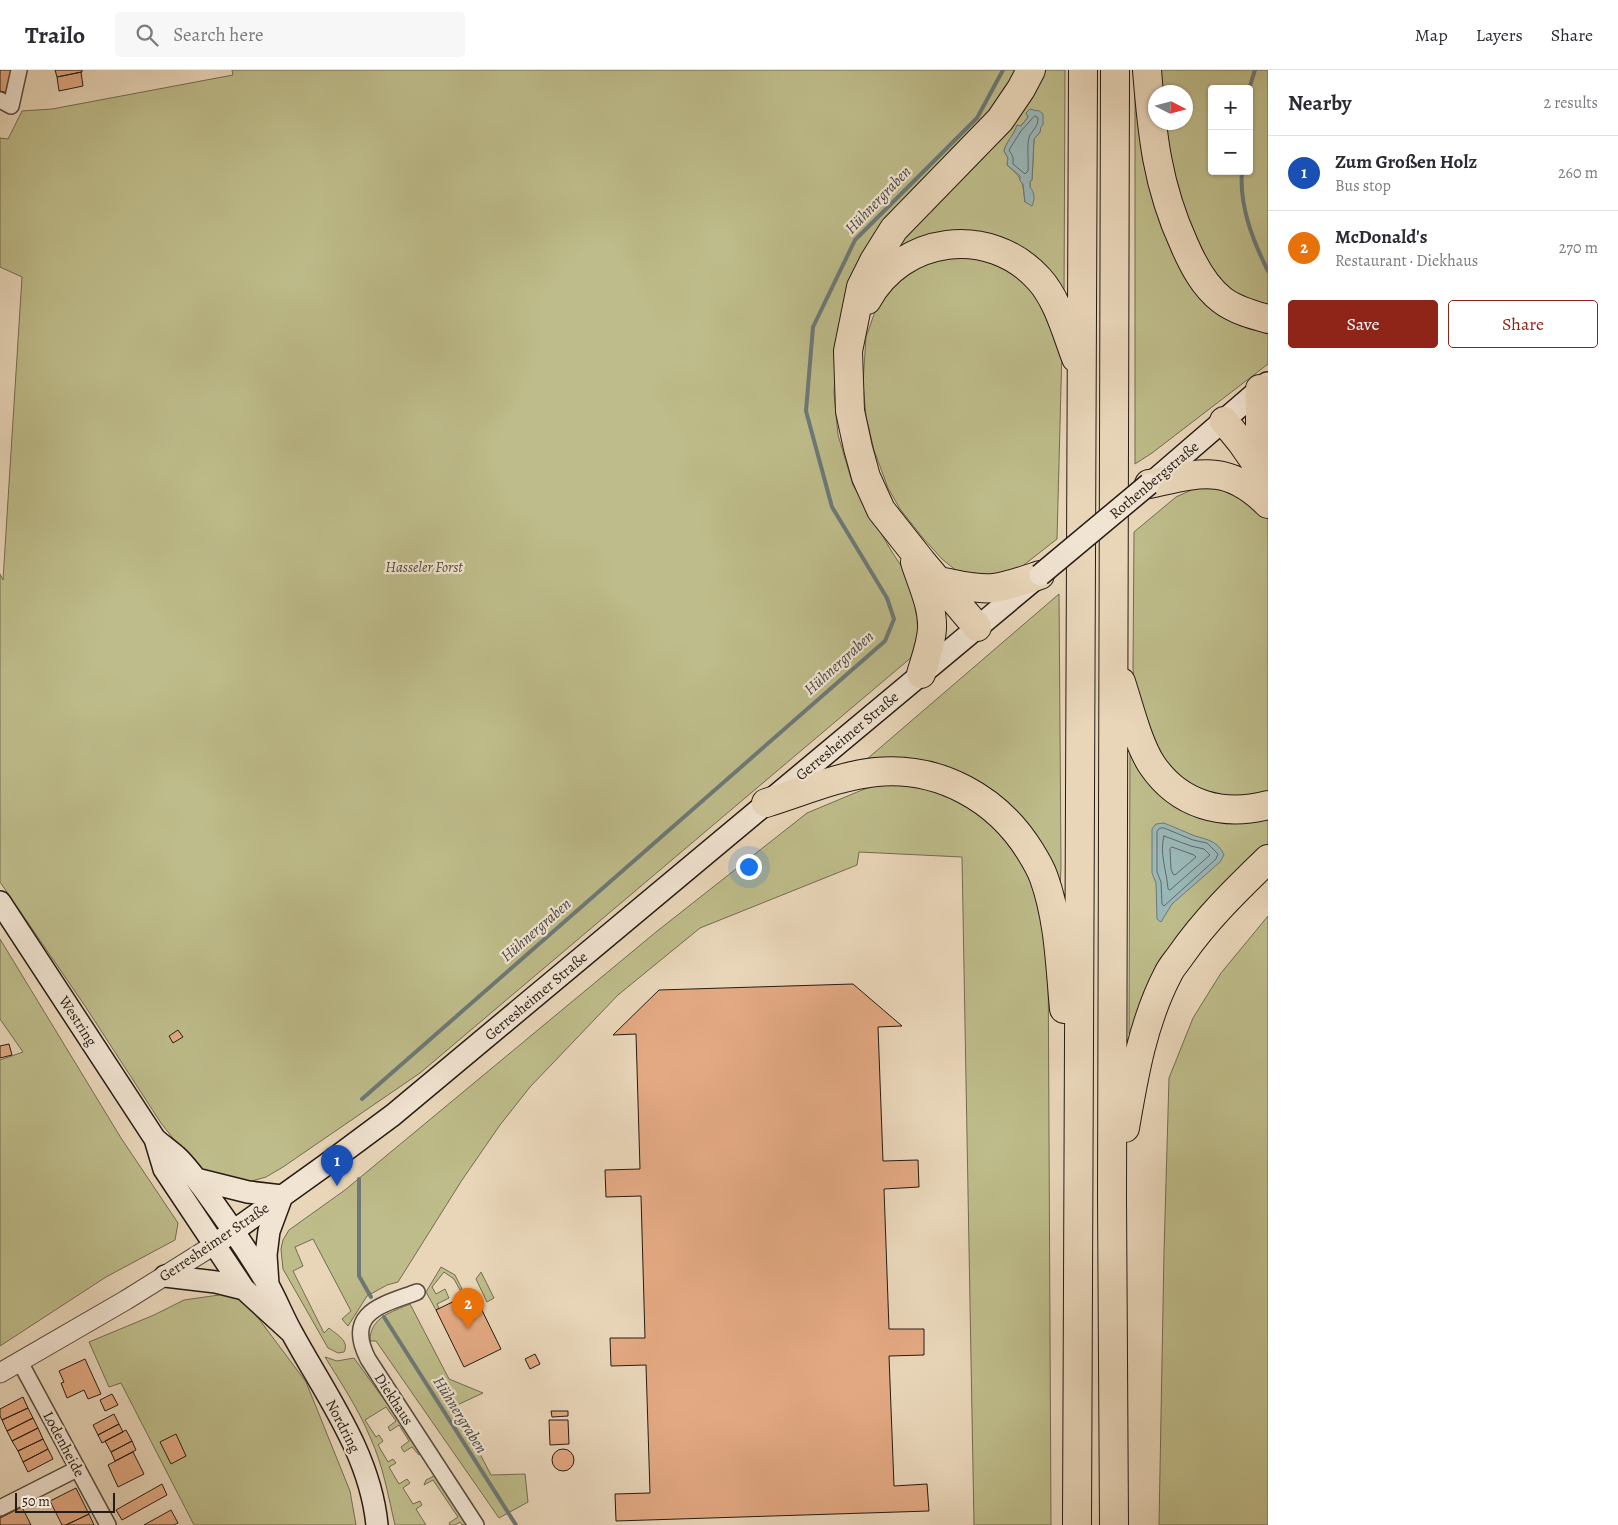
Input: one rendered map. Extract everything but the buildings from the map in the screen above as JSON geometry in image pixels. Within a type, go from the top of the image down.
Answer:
[{"type":"highway","points":[[977,627],[909,547],[882,510],[866,476],[850,411],[848,351],[861,287],[874,261],[894,229],[922,198],[1000,120],[1031,70]]},
{"type":"highway","points":[[1077,1525],[1083,70]]},
{"type":"highway","points":[[1114,1525],[1112,1196],[1115,70]]},
{"type":"highway","points":[[1147,70],[1151,122],[1161,181],[1188,254],[1209,287],[1223,301],[1241,310],[1268,318]]},
{"type":"highway","points":[[852,328],[872,291],[904,259],[927,249],[970,243],[997,250],[1020,262],[1040,279],[1055,302],[1081,374]]},
{"type":"highway","points":[[1264,386],[1260,446],[1268,476]]},
{"type":"highway","points":[[1224,421],[1242,443],[1268,482]]},
{"type":"highway","points":[[1150,484],[1198,473],[1213,474],[1234,480],[1251,489],[1268,504]]},
{"type":"highway","points":[[909,547],[928,601],[931,617],[932,630],[929,646],[920,674]]},
{"type":"highway","points":[[938,581],[979,588],[993,588],[1040,575]]},
{"type":"highway","points":[[1113,656],[1138,732],[1151,764],[1166,783],[1189,799],[1214,808],[1238,810],[1268,805]]},
{"type":"highway","points":[[766,803],[851,776],[895,771],[916,773],[940,779],[963,788],[986,801],[1005,818],[1020,835],[1032,856],[1043,876],[1052,903],[1079,1151]]},
{"type":"highway","points":[[1112,1196],[1138,1054],[1149,1017],[1168,973],[1210,917],[1268,858]]},
{"type":"main road","name":"Rothenbergstraße","points":[[1040,575],[1264,386]]},
{"type":"main road","name":"Gerresheimer Straße","points":[[214,1245],[400,1109],[1040,575]]},
{"type":"main road","name":"Westring","points":[[0,902],[155,1139],[164,1169],[214,1245]]},
{"type":"main road","name":"Westring","points":[[155,1139],[177,1156],[234,1231]]},
{"type":"main road","points":[[196,1179],[248,1192],[282,1196],[269,1231],[266,1262],[268,1287]]},
{"type":"main road","name":"Nordring","points":[[234,1231],[268,1287],[346,1428],[371,1493],[377,1525]]},
{"type":"main road","name":"Nordring","points":[[214,1245],[244,1289],[292,1333]]},
{"type":"main road","points":[[165,1276],[216,1282],[244,1289]]},
{"type":"street","points":[[0,100],[11,106],[19,70]]},
{"type":"street","name":"Gerresheimer Straße","points":[[0,1373],[214,1245]]},
{"type":"street","name":"Diekhaus","points":[[417,1292],[379,1306],[361,1323],[359,1337],[368,1359],[476,1525]]},
{"type":"street","name":"Lodenheide","points":[[20,1362],[108,1525]]},
{"type":"street","points":[[0,1508],[77,1469]]},
{"type":"green space","name":"Hasseler Forst","points":[[232,70],[1022,70],[1003,100],[946,162],[837,340],[834,393],[838,435],[853,485],[892,552],[914,585],[926,619],[913,656],[420,1073],[283,1167],[266,1177],[252,1181],[227,1179],[202,1171],[186,1155],[161,1123],[85,1006],[0,882],[0,574],[3,580],[22,277],[0,267],[0,138],[8,139],[22,111],[52,109],[233,75]]},
{"type":"green space","points":[[1037,70],[1065,70],[1064,301],[998,246],[870,275]],"holes":[[[1037,111],[1040,132],[1034,139],[1032,180],[1030,181],[1025,202],[1021,181],[1017,174],[1007,165],[1008,158],[1004,151],[1017,126],[1021,126],[1028,117],[1026,113]]]},
{"type":"green space","points":[[1135,70],[1169,235],[1268,331],[1268,364],[1135,464]]},
{"type":"green space","points":[[1153,70],[1268,70],[1268,311],[1216,284],[1188,234],[1160,130],[1193,130],[1193,85],[1155,85]]},
{"type":"green space","points":[[945,257],[975,257],[999,264],[1025,280],[1046,307],[1062,349],[1057,539],[1020,568],[993,580],[958,572],[942,559],[900,509],[888,488],[874,450],[866,416],[863,383],[866,337],[877,306],[892,284],[918,267]]},
{"type":"green space","points":[[1228,485],[1268,517],[1268,795],[1207,797],[1169,774],[1135,699],[1133,668],[1134,532],[1176,497],[1198,487]]},
{"type":"green space","points":[[1059,594],[1061,867],[1059,915],[1000,802],[860,765]]},
{"type":"green space","points":[[1137,753],[1158,783],[1268,810],[1268,851],[1136,1034],[1129,1034],[1130,754]]},
{"type":"green space","points":[[889,781],[931,787],[993,819],[1039,887],[1048,939],[1051,1525],[974,1525],[962,857],[859,852],[857,865],[700,928],[618,995],[530,1087],[500,1125],[462,1180],[398,1282],[387,1285],[367,1296],[348,1326],[342,1319],[351,1311],[313,1239],[295,1247],[303,1266],[293,1271],[324,1333],[329,1328],[345,1344],[344,1352],[338,1353],[328,1348],[283,1269],[281,1249],[283,1240],[289,1230],[345,1190],[656,932],[807,813]]},
{"type":"green space","points":[[1268,916],[1268,1525],[1159,1525],[1169,1078],[1193,1018],[1221,973]]},
{"type":"green space","points":[[0,939],[121,1138],[178,1223],[175,1240],[106,1277],[0,1346],[0,1060],[23,1052],[0,1019]]},
{"type":"green space","points":[[441,1267],[455,1275],[462,1289],[460,1290],[454,1279],[444,1272],[432,1287],[436,1294],[445,1289],[449,1298],[437,1304],[439,1308],[436,1310],[426,1292]]},
{"type":"green space","points":[[481,1272],[494,1298],[487,1302],[476,1279]]},
{"type":"green space","points":[[221,1287],[247,1303],[306,1382],[350,1491],[356,1525],[194,1525],[121,1383],[109,1387],[89,1342],[154,1315],[184,1300],[219,1295]]},
{"type":"green space","points":[[410,1304],[449,1379],[483,1393],[455,1406],[491,1475],[525,1474],[528,1502],[499,1518],[376,1341],[370,1341],[374,1326],[383,1316]]},
{"type":"green space","points":[[325,1357],[337,1361],[354,1358],[420,1454],[412,1447],[404,1452],[401,1447],[409,1441],[399,1425],[390,1431],[388,1427],[396,1421],[386,1407],[365,1420],[376,1437],[379,1435],[383,1441],[378,1445],[388,1462],[393,1459],[396,1463],[389,1467],[399,1484],[407,1479],[410,1483],[403,1488],[413,1504],[420,1501],[422,1505],[416,1509],[426,1525],[395,1525],[385,1480],[375,1448],[355,1406]]},
{"type":"green space","points":[[434,1476],[457,1510],[460,1508],[468,1525],[462,1525],[460,1522],[450,1525],[449,1523],[458,1517],[433,1480],[424,1485],[426,1480]]},
{"type":"water","points":[[1030,109],[1038,110],[1043,114],[1043,125],[1034,139],[1032,180],[1030,181],[1030,187],[1034,196],[1032,206],[1025,202],[1020,176],[1007,165],[1008,158],[1004,151],[1017,125],[1021,126],[1028,117],[1026,113]]},
{"type":"water","points":[[1164,823],[1212,842],[1222,850],[1224,855],[1220,862],[1172,904],[1161,922],[1157,919],[1156,883],[1152,873],[1152,829],[1156,824]]},
{"type":"waterway","name":"Hühnergraben","points":[[362,1099],[885,641],[894,619],[887,598],[832,507],[806,411],[813,327],[855,240],[977,118],[1003,70]]},
{"type":"waterway","points":[[1250,85],[1255,70]]},
{"type":"waterway","points":[[1242,175],[1243,197],[1248,223],[1268,271]]},
{"type":"waterway","name":"Hühnergraben","points":[[359,1179],[359,1276],[371,1297]]},
{"type":"waterway","name":"Hühnergraben","points":[[384,1317],[516,1525]]},
{"type":"place","name":"Zum Großen Holz","points":[[337,1186]]},
{"type":"place","name":"McDonald's","points":[[468,1329]]}]
